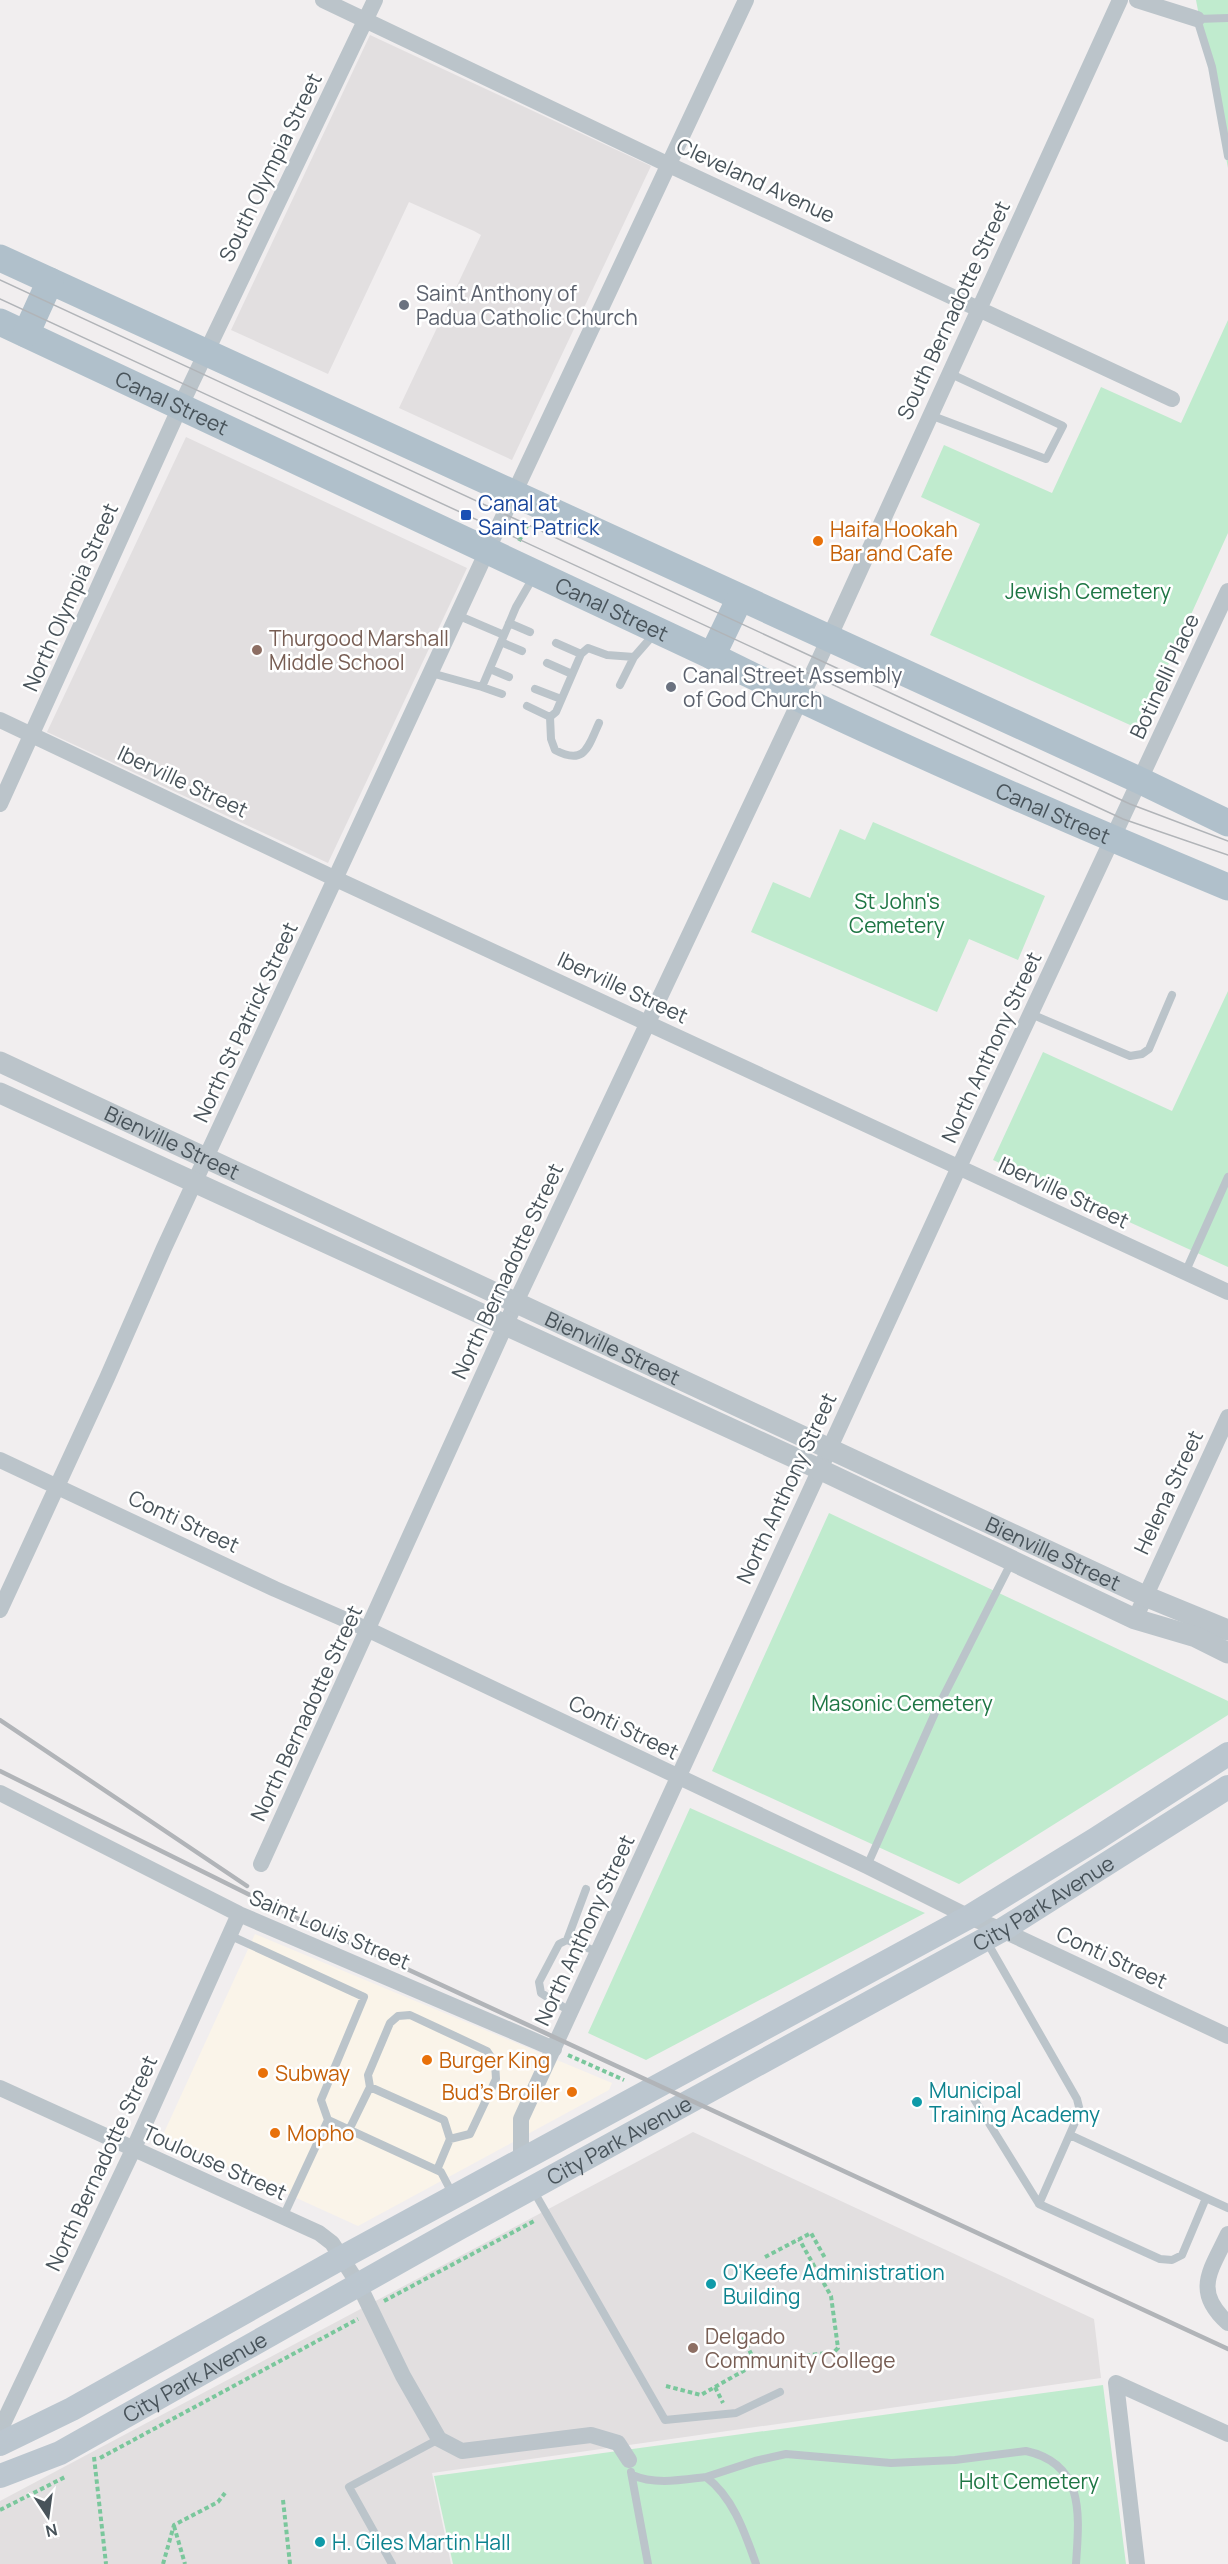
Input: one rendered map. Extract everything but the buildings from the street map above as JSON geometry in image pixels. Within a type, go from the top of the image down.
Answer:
[{"type":"main road","points":[[0,258],[1228,823]]},
{"type":"main road","points":[[26,334],[50,281]]},
{"type":"main road","name":"Canal Street","points":[[0,322],[657,630],[801,700],[1113,839],[1228,886]]},
{"type":"main road","points":[[712,656],[740,598]]},
{"type":"main road","name":"City Park Avenue","points":[[4,2469],[60,2453],[359,2285],[521,2161],[969,1917],[1228,1754]]},
{"type":"main road","name":"City Park Avenue","points":[[0,2444],[72,2409],[341,2258],[452,2213],[532,2188],[994,1934],[1228,1787]]},
{"type":"street","name":"Cleveland Avenue","points":[[323,0],[667,164],[1172,399]]},
{"type":"street","name":"South Olympia Street","points":[[180,407],[375,0]]},
{"type":"street","name":"North St Patrick Street","points":[[0,1610],[164,1248],[430,673],[667,164],[746,0]]},
{"type":"street","name":"South Bernadotte Street","points":[[801,700],[1120,0]]},
{"type":"street","points":[[1137,0],[1197,19]]},
{"type":"street","name":"North Olympia Street","points":[[0,804],[180,407]]},
{"type":"street","name":"Botinelli Place","points":[[1113,839],[1228,591]]},
{"type":"street","name":"North Bernadotte Street","points":[[261,1864],[516,1302],[801,700]]},
{"type":"street","name":"Iberville Street","points":[[0,720],[336,879],[1228,1292]]},
{"type":"street","name":"North Anthony Street","points":[[521,2161],[521,2119],[679,1779],[829,1447],[1113,839]]},
{"type":"street","name":"Bienville Street","points":[[0,1062],[1145,1596],[1228,1630]]},
{"type":"street","name":"Bienville Street","points":[[0,1093],[819,1469],[1135,1619],[1196,1637],[1228,1653]]},
{"type":"street","name":"Helena Street","points":[[1135,1619],[1228,1417]]},
{"type":"street","name":"Conti Street","points":[[0,1460],[275,1589],[369,1630],[679,1779],[867,1866],[969,1917],[994,1934],[1228,2036]]},
{"type":"street","name":"Bienville Street","points":[[1196,1637],[1228,1660]]},
{"type":"street","name":"Saint Louis Street","points":[[0,1793],[239,1914],[554,2049]]},
{"type":"street","name":"North Bernadotte Street","points":[[0,2430],[133,2150],[239,1914]]},
{"type":"street","name":"Toulouse Street","points":[[0,2088],[319,2233],[332,2243],[359,2285],[403,2376],[439,2439]]},
{"type":"street","points":[[1228,2234],[1207,2279],[1207,2295],[1214,2309],[1228,2323]]},
{"type":"street","points":[[1137,2564],[1116,2384],[1228,2434]]},
{"type":"street","points":[[439,2439],[462,2451],[591,2435],[618,2443],[630,2467]]},
{"type":"lane","points":[[1228,18],[1197,19],[1212,67],[1228,156]]},
{"type":"lane","points":[[930,415],[1046,459],[1063,426],[949,373]]},
{"type":"lane","points":[[482,687],[509,623],[535,574]]},
{"type":"lane","points":[[457,615],[522,651]]},
{"type":"lane","points":[[509,623],[530,632]]},
{"type":"lane","points":[[620,684],[634,657],[657,630]]},
{"type":"lane","points":[[556,643],[581,654]]},
{"type":"lane","points":[[550,717],[556,712],[581,654],[588,648],[617,657],[634,657]]},
{"type":"lane","points":[[547,663],[572,674]]},
{"type":"lane","points":[[490,669],[509,677]]},
{"type":"lane","points":[[430,673],[502,694]]},
{"type":"lane","points":[[536,689],[561,699]]},
{"type":"lane","points":[[527,706],[550,717]]},
{"type":"lane","points":[[550,717],[551,739],[555,750],[566,756],[582,755],[599,723]]},
{"type":"lane","points":[[1031,1014],[1130,1056],[1142,1054],[1149,1049],[1172,995]]},
{"type":"lane","points":[[1185,1273],[1228,1177]]},
{"type":"lane","points":[[867,1866],[935,1713],[1012,1561]]},
{"type":"lane","points":[[571,2012],[541,1993],[539,1982],[559,1944],[567,1940],[586,1889]]},
{"type":"lane","points":[[994,1934],[1077,2099],[1080,2111],[1040,2204]]},
{"type":"lane","points":[[230,1935],[364,1997],[321,2100],[328,2120],[282,2217]]},
{"type":"lane","points":[[567,1940],[598,1953]]},
{"type":"lane","points":[[349,2130],[370,2087],[368,2075],[390,2023],[398,2016],[410,2015],[487,2051],[495,2063],[496,2079],[470,2134],[450,2139]]},
{"type":"lane","points":[[370,2087],[444,2120],[450,2139],[437,2170]]},
{"type":"lane","points":[[974,2099],[1040,2204],[1160,2259],[1172,2260],[1182,2255],[1206,2198]]},
{"type":"lane","points":[[328,2120],[441,2172],[452,2213]]},
{"type":"lane","points":[[1070,2135],[1228,2208]]},
{"type":"lane","points":[[532,2188],[665,2420],[736,2413],[780,2392]]},
{"type":"lane","points":[[392,2564],[349,2487],[439,2439]]},
{"type":"lane","points":[[630,2467],[645,2481],[677,2481],[706,2477],[755,2461],[786,2454],[891,2463],[955,2460],[1026,2451],[1038,2454],[1057,2467],[1074,2489],[1079,2510],[1076,2564]]},
{"type":"lane","points":[[630,2467],[648,2564]]},
{"type":"lane","points":[[706,2477],[716,2484],[736,2514],[756,2564]]},
{"type":"path","points":[[516,548],[531,518]]},
{"type":"path","points":[[554,2049],[650,2091]]},
{"type":"path","points":[[85,2466],[547,2214]]},
{"type":"path","points":[[765,2257],[811,2233],[825,2258]]},
{"type":"path","points":[[666,2386],[701,2395],[756,2364],[834,2352],[838,2348],[831,2296],[799,2239]]},
{"type":"path","points":[[742,2337],[756,2364]]},
{"type":"path","points":[[715,2387],[728,2414]]},
{"type":"path","points":[[92,2436],[106,2564]]},
{"type":"path","points":[[0,2510],[66,2476]]},
{"type":"path","points":[[163,2564],[174,2525],[218,2502],[225,2493]]},
{"type":"path","points":[[283,2500],[290,2564]]},
{"type":"path","points":[[174,2525],[185,2564]]},
{"type":"shaded area","points":[[370,35],[651,166],[512,460],[399,408],[481,235],[474,231],[409,202],[328,374],[231,330]]},
{"type":"shaded area","name":"Thurgood Marshall Middle School","points":[[186,437],[467,568],[328,863],[47,732]]},
{"type":"shaded area","points":[[255,1934],[612,2083],[609,2090],[358,2226],[162,2137]]},
{"type":"shaded area","name":"Delgado Community College","points":[[693,2132],[1094,2319],[1101,2378],[432,2473],[451,2564],[0,2564],[0,2501]]},
{"type":"green space","points":[[1196,0],[1228,0],[1228,168]]},
{"type":"green space","name":"Jewish Cemetery","points":[[1228,320],[1228,533],[1139,729],[930,635],[980,524],[921,497],[944,445],[1052,493],[1101,387],[1181,423]]},
{"type":"green space","name":"St John's Cemetery","points":[[873,822],[1045,896],[1018,960],[969,939],[937,1012],[751,932],[773,882],[810,898],[840,829],[865,840]]},
{"type":"green space","points":[[1228,991],[1228,1267],[993,1160],[1043,1052],[1172,1111]]},
{"type":"green space","name":"Masonic Cemetery","points":[[829,1513],[1228,1701],[1228,1715],[959,1884],[712,1771]]},
{"type":"green space","points":[[690,1808],[925,1913],[646,2060],[588,2033]]},
{"type":"green space","name":"Holt Cemetery","points":[[1103,2385],[1126,2564],[453,2564],[434,2476]]},
{"type":"tram line","points":[[0,280],[1130,804],[1228,841]]},
{"type":"tram line","points":[[0,299],[1123,819],[1228,855]]},
{"type":"railway","points":[[0,1720],[247,1886]]},
{"type":"railway","points":[[0,1771],[286,1913],[1228,2349]]},
{"type":"place","name":"Saint Anthony of Padua Catholic Church","points":[[404,305]]},
{"type":"place","name":"Canal at Saint Patrick","points":[[466,515]]},
{"type":"place","name":"Haifa Hookah Bar and Cafe","points":[[818,541]]},
{"type":"place","name":"Thurgood Marshall Middle School","points":[[257,650]]},
{"type":"place","name":"Canal Street Assembly of God Church","points":[[671,687]]},
{"type":"place","name":"Burger King","points":[[427,2060]]},
{"type":"place","name":"Subway","points":[[263,2073]]},
{"type":"place","name":"Bud's Broiler","points":[[572,2092]]},
{"type":"place","name":"Municipal Training Academy","points":[[917,2102]]},
{"type":"place","name":"Mopho","points":[[275,2133]]},
{"type":"place","name":"O'Keefe Administration Building","points":[[711,2284]]},
{"type":"place","name":"Delgado Community College","points":[[693,2348]]},
{"type":"place","name":"H. Giles Martin Hall","points":[[320,2542]]}]
